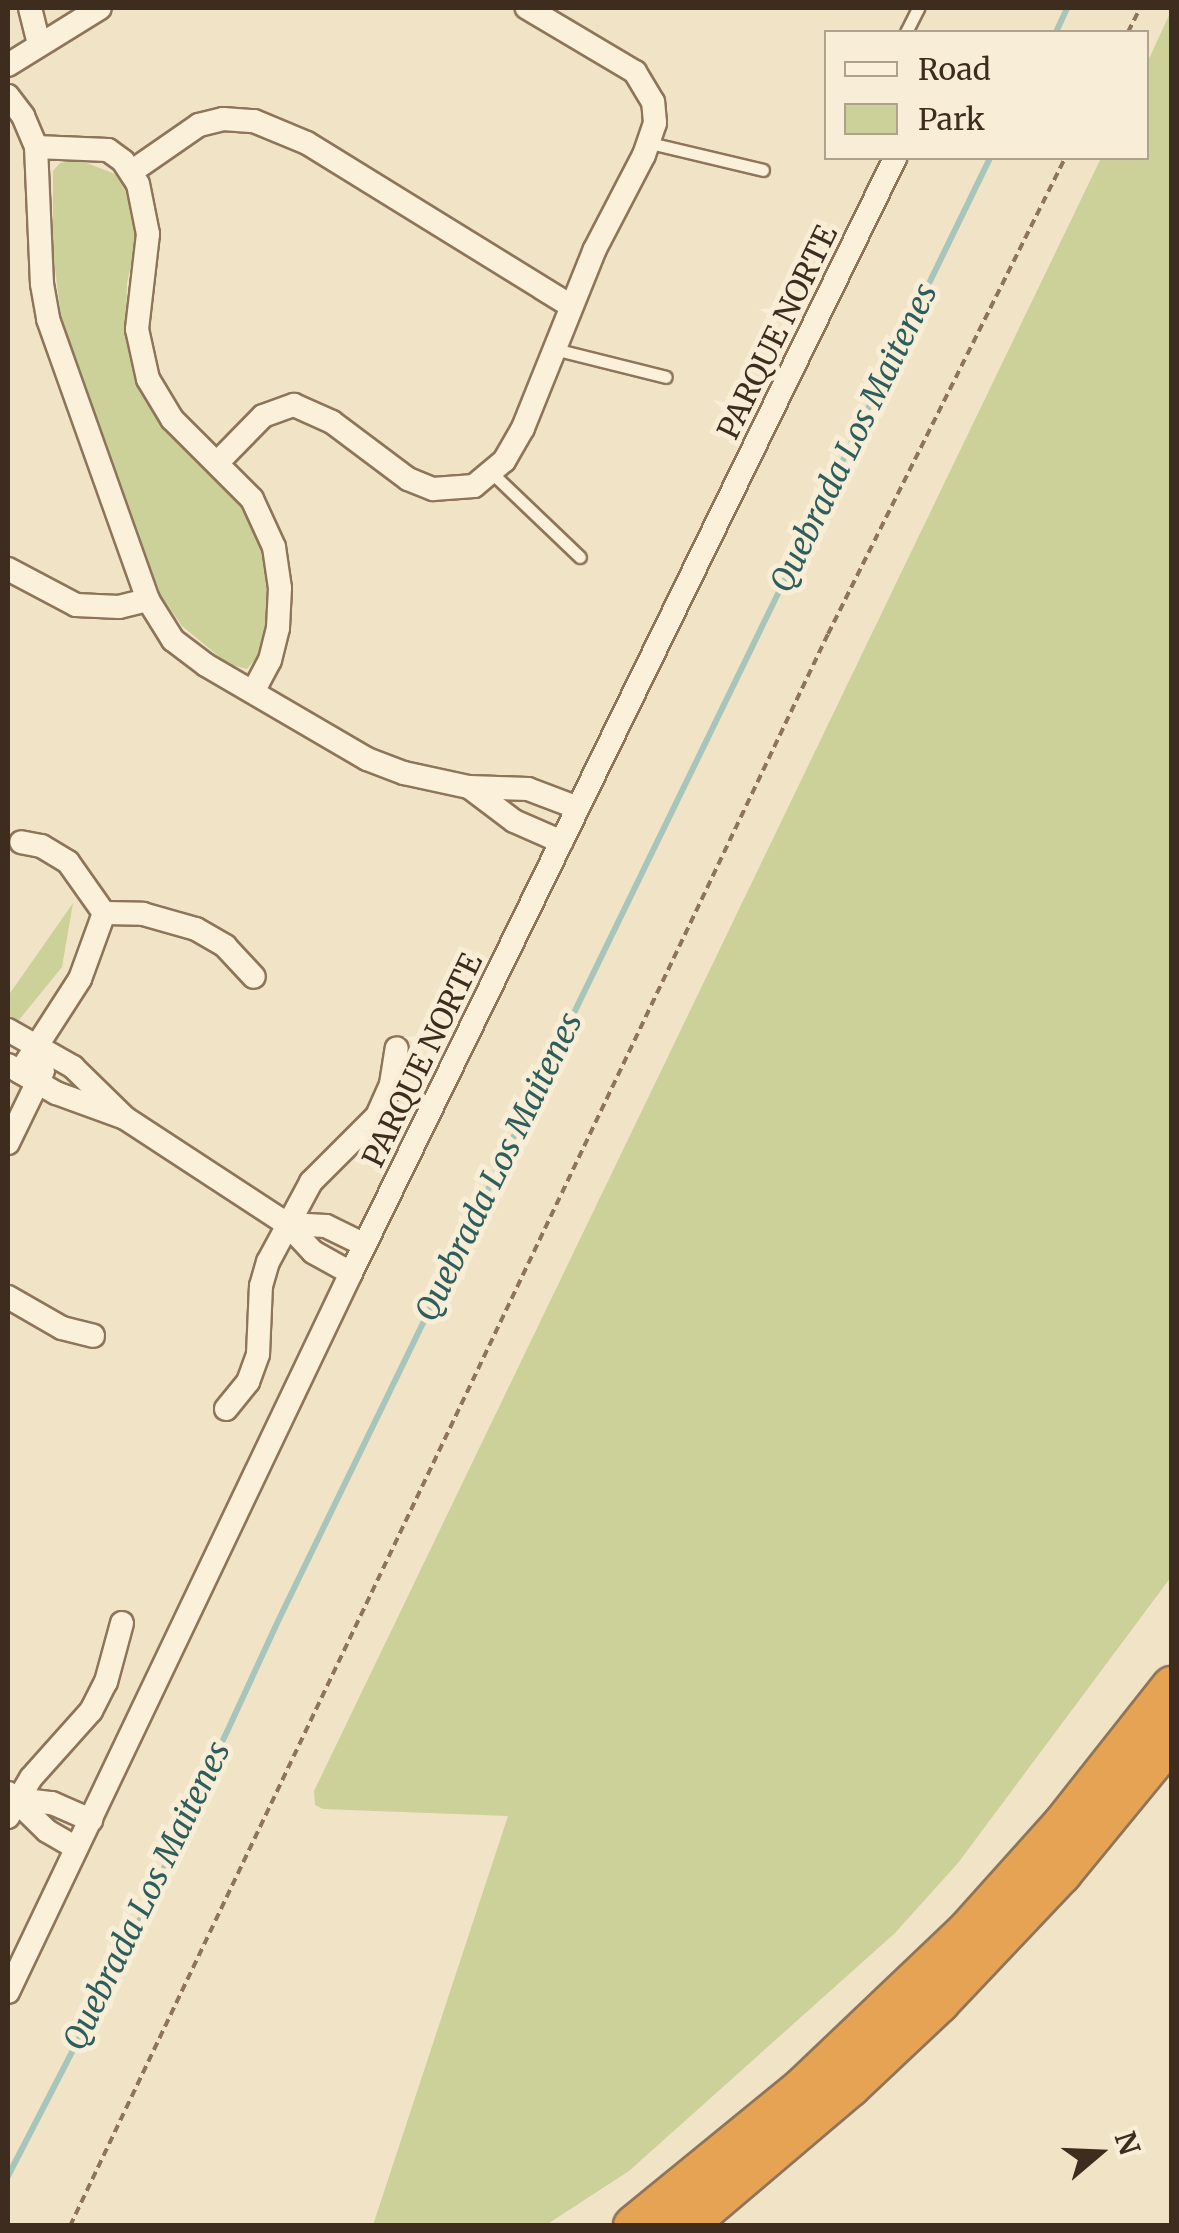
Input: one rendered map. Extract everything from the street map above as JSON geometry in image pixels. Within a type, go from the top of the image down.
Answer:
[{"type":"highway","points":[[634,2226],[803,2088],[966,1933],[1063,1825],[1172,1687]]},
{"type":"highway","points":[[685,2226],[850,2086],[940,2002],[1061,1873],[1172,1738]]},
{"type":"street","points":[[30,8],[39,43]]},
{"type":"street","points":[[8,65],[100,8]]},
{"type":"street","points":[[218,462],[262,416],[294,405],[332,422],[421,486],[460,490],[493,474],[515,446],[571,306],[650,143],[654,102],[635,72],[527,8]]},
{"type":"street","points":[[8,96],[23,116],[36,147],[42,284],[48,319],[148,600],[184,649],[367,760],[404,773],[470,787],[514,786],[578,808]]},
{"type":"street","points":[[131,172],[198,125],[223,119],[254,120],[307,143],[571,306]]},
{"type":"street","points":[[36,147],[101,148],[131,172],[148,234],[137,313],[143,363],[172,419],[218,462],[261,514],[278,567],[275,644],[253,692]]},
{"type":"street","name":"PARQUE NORTE","points":[[8,1992],[351,1273],[895,160]]},
{"type":"street","points":[[8,569],[76,605],[119,607],[148,600]]},
{"type":"street","points":[[470,787],[498,812],[562,842]]},
{"type":"street","points":[[21,842],[42,846],[68,862],[104,913],[162,918],[196,929],[224,946],[254,977]]},
{"type":"street","points":[[8,1143],[21,1073],[45,1050],[80,979],[104,913]]},
{"type":"street","points":[[8,1030],[85,1076],[124,1118],[287,1224],[313,1252],[351,1273]]},
{"type":"street","points":[[226,1409],[240,1395],[254,1366],[260,1340],[264,1272],[311,1182],[377,1116],[392,1084],[396,1048]]},
{"type":"street","points":[[21,1073],[77,1103],[124,1118]]},
{"type":"street","points":[[287,1224],[326,1226],[365,1245]]},
{"type":"street","points":[[8,1297],[62,1328],[93,1336]]},
{"type":"street","points":[[10,1803],[91,1711],[106,1682],[122,1623]]},
{"type":"street","points":[[10,1803],[52,1803],[90,1820]]},
{"type":"street","points":[[10,1803],[46,1831],[77,1848]]},
{"type":"lane","points":[[650,143],[762,170]]},
{"type":"lane","points":[[554,349],[666,376]]},
{"type":"lane","points":[[493,474],[580,557]]},
{"type":"path","points":[[70,2226],[828,634],[1064,160]]},
{"type":"green space","points":[[1171,11],[1171,1577],[958,1863],[895,1933],[629,2171],[546,2225],[373,2225],[508,1816],[323,1809],[315,1805],[314,1791],[1100,160],[1149,160],[1149,59]]},
{"type":"green space","points":[[79,160],[115,174],[129,197],[137,238],[127,283],[126,326],[134,365],[167,429],[239,504],[258,532],[264,556],[268,613],[260,653],[247,669],[228,664],[182,626],[161,596],[61,317],[53,252],[53,171],[60,163]]},
{"type":"green space","points":[[73,903],[62,967],[19,1020],[8,1016],[8,996]]},
{"type":"waterway","name":"Quebrada Los Maitenes","points":[[1057,30],[1067,8]]},
{"type":"waterway","name":"Quebrada Los Maitenes","points":[[8,2176],[139,1922],[279,1619],[989,160]]}]
